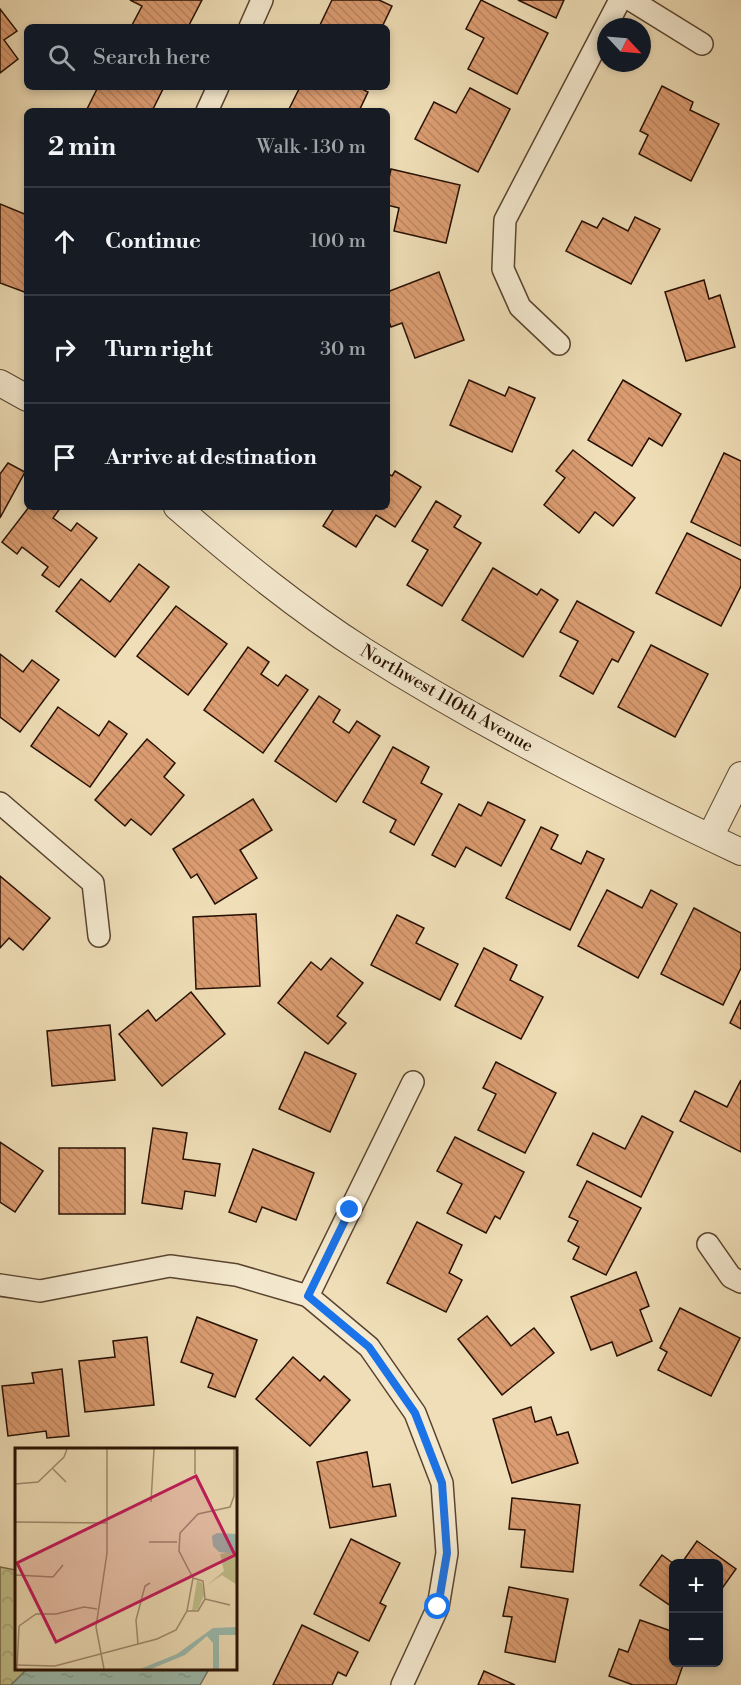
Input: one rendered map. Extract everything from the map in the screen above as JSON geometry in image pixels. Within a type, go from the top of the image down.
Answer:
[{"type":"street","points":[[251,24],[262,0]]},
{"type":"street","points":[[559,344],[520,307],[502,269],[505,220],[620,0]]},
{"type":"street","points":[[631,0],[702,44]]},
{"type":"street","points":[[208,108],[217,90]]},
{"type":"street","points":[[0,383],[24,396]]},
{"type":"street","name":"Northwest 110th Avenue","points":[[181,510],[231,553],[362,650],[483,723],[741,852]]},
{"type":"street","points":[[710,837],[741,775]]},
{"type":"street","points":[[0,802],[93,883],[99,936]]},
{"type":"street","points":[[308,1296],[413,1082]]},
{"type":"street","points":[[708,1244],[731,1277],[741,1282]]},
{"type":"street","points":[[0,1285],[40,1291],[170,1266],[236,1275],[308,1296],[369,1347],[415,1413],[442,1483],[447,1553],[438,1607],[402,1685]]},
{"type":"green space","points":[[0,1567],[15,1570],[15,1670],[27,1670],[11,1685],[0,1685]]},
{"type":"water","points":[[26,1670],[208,1670],[200,1685],[11,1685]]},
{"type":"building","points":[[130,0],[202,0],[190,24],[133,24],[142,6]]},
{"type":"building","points":[[332,0],[379,0],[392,6],[383,24],[320,24]]},
{"type":"building","points":[[481,0],[548,33],[517,94],[468,69],[484,38],[466,29]]},
{"type":"building","points":[[518,0],[564,0],[556,18]]},
{"type":"building","points":[[0,9],[17,31],[4,40],[18,59],[0,73]]},
{"type":"building","points":[[662,86],[693,102],[690,110],[719,124],[691,181],[639,154],[648,135],[640,131]]},
{"type":"building","points":[[470,88],[510,109],[478,172],[415,139],[434,102],[456,113]]},
{"type":"building","points":[[96,90],[162,90],[154,108],[88,108]]},
{"type":"building","points":[[298,90],[364,90],[368,92],[360,108],[290,108]]},
{"type":"building","points":[[391,169],[460,185],[446,243],[394,231],[399,208],[390,206]]},
{"type":"building","points":[[0,204],[24,214],[24,292],[0,283]]},
{"type":"building","points":[[635,217],[660,229],[631,284],[566,251],[582,221],[597,228],[603,218],[628,231]]},
{"type":"building","points":[[439,272],[464,340],[415,358],[402,323],[391,327],[390,291]]},
{"type":"building","points":[[704,280],[709,299],[720,295],[735,347],[686,361],[665,292]]},
{"type":"building","points":[[469,380],[505,396],[509,387],[535,398],[512,452],[450,425]]},
{"type":"building","points":[[623,380],[681,414],[662,446],[649,438],[632,466],[588,440]]},
{"type":"building","points":[[573,450],[635,498],[613,526],[595,512],[579,533],[544,505],[565,478],[556,471]]},
{"type":"building","points":[[724,453],[741,461],[741,546],[691,522]]},
{"type":"building","points":[[8,463],[24,471],[0,518],[0,474]]},
{"type":"building","points":[[395,471],[421,487],[395,527],[376,515],[356,547],[323,526],[333,510],[390,510],[390,475],[392,476]]},
{"type":"building","points":[[436,501],[461,516],[454,527],[481,543],[442,606],[407,585],[428,550],[412,541]]},
{"type":"building","points":[[27,510],[59,510],[53,518],[71,531],[77,523],[97,538],[59,587],[42,575],[48,567],[22,547],[17,554],[2,542]]},
{"type":"building","points":[[687,533],[741,560],[741,586],[721,626],[656,593]]},
{"type":"building","points":[[139,564],[169,587],[115,657],[56,611],[81,579],[110,602]]},
{"type":"building","points":[[493,568],[537,595],[541,589],[558,600],[523,657],[462,620]]},
{"type":"building","points":[[577,601],[634,632],[618,662],[612,659],[593,694],[560,676],[578,641],[560,632]]},
{"type":"building","points":[[176,606],[227,644],[188,695],[137,656]]},
{"type":"building","points":[[651,645],[708,674],[675,737],[618,707]]},
{"type":"building","points":[[248,647],[269,662],[261,674],[278,686],[286,675],[308,690],[263,753],[204,710]]},
{"type":"building","points":[[0,654],[23,672],[32,660],[59,680],[20,732],[0,717]]},
{"type":"building","points":[[319,696],[340,710],[333,722],[349,733],[357,721],[380,736],[336,802],[275,761]]},
{"type":"building","points":[[58,707],[99,736],[109,721],[127,734],[90,787],[31,746]]},
{"type":"building","points":[[147,739],[175,763],[164,777],[184,795],[151,835],[131,819],[125,826],[95,800]]},
{"type":"building","points":[[393,747],[429,767],[421,783],[442,794],[414,845],[390,832],[396,820],[363,802]]},
{"type":"building","points":[[253,799],[272,830],[240,850],[257,878],[215,904],[197,874],[191,878],[173,849]]},
{"type":"building","points":[[488,802],[525,820],[501,866],[466,847],[455,867],[432,855],[459,804],[481,816]]},
{"type":"building","points":[[541,827],[558,835],[551,849],[581,864],[587,851],[604,859],[570,930],[506,898]]},
{"type":"building","points":[[0,876],[50,918],[23,950],[9,938],[0,948]]},
{"type":"building","points":[[607,890],[642,908],[651,890],[677,904],[638,978],[578,946]]},
{"type":"building","points":[[694,908],[741,933],[741,968],[723,1005],[661,974]]},
{"type":"building","points":[[256,914],[260,986],[196,989],[193,917]]},
{"type":"building","points":[[397,915],[424,928],[416,943],[458,964],[440,1000],[371,965]]},
{"type":"building","points":[[484,948],[517,965],[510,980],[543,997],[521,1039],[455,1006]]},
{"type":"building","points":[[331,958],[363,983],[337,1016],[346,1023],[328,1044],[278,1003],[311,962],[321,970]]},
{"type":"building","points":[[191,992],[225,1034],[162,1086],[119,1034],[148,1010],[156,1021]]},
{"type":"building","points":[[741,1000],[741,1029],[730,1023]]},
{"type":"building","points":[[110,1025],[115,1080],[52,1086],[47,1031]]},
{"type":"building","points":[[305,1052],[356,1074],[330,1132],[279,1109]]},
{"type":"building","points":[[496,1062],[556,1093],[525,1153],[478,1130],[496,1094],[483,1088]]},
{"type":"building","points":[[741,1080],[741,1152],[680,1121],[695,1091],[727,1107]]},
{"type":"building","points":[[642,1116],[673,1132],[641,1197],[577,1165],[593,1133],[625,1149]]},
{"type":"building","points":[[153,1128],[187,1133],[183,1159],[220,1164],[215,1196],[185,1191],[182,1209],[142,1203]]},
{"type":"building","points":[[455,1137],[524,1172],[500,1219],[495,1216],[486,1233],[447,1213],[462,1184],[437,1171]]},
{"type":"building","points":[[0,1142],[43,1171],[15,1212],[0,1202]]},
{"type":"building","points":[[59,1148],[125,1148],[125,1214],[59,1214]]},
{"type":"building","points":[[253,1149],[314,1173],[296,1220],[262,1207],[256,1222],[229,1212]]},
{"type":"building","points":[[587,1181],[641,1208],[606,1275],[573,1259],[579,1247],[568,1241],[578,1221],[569,1217]]},
{"type":"building","points":[[417,1222],[462,1245],[449,1273],[462,1280],[446,1312],[387,1283]]},
{"type":"building","points":[[636,1272],[649,1306],[640,1310],[652,1341],[617,1356],[612,1342],[591,1350],[571,1297]]},
{"type":"building","points":[[680,1308],[740,1338],[711,1396],[658,1370],[667,1352],[660,1348]]},
{"type":"building","points":[[487,1316],[511,1346],[534,1328],[554,1353],[502,1395],[458,1339]]},
{"type":"building","points":[[197,1317],[257,1340],[235,1397],[208,1387],[213,1374],[181,1362]]},
{"type":"building","points":[[147,1337],[154,1405],[85,1412],[79,1361],[115,1357],[113,1341]]},
{"type":"building","points":[[293,1357],[320,1381],[324,1376],[350,1400],[310,1446],[256,1399]]},
{"type":"building","points":[[62,1369],[69,1436],[47,1438],[46,1431],[8,1436],[2,1386],[34,1383],[32,1373]]},
{"type":"building","points":[[531,1407],[535,1422],[551,1417],[557,1435],[568,1432],[578,1463],[512,1483],[493,1419]]},
{"type":"building","points":[[367,1452],[373,1487],[390,1484],[396,1516],[330,1528],[317,1462]]},
{"type":"building","points":[[512,1498],[580,1505],[573,1572],[521,1567],[525,1530],[509,1529]]},
{"type":"building","points":[[351,1539],[400,1563],[380,1603],[386,1606],[369,1641],[314,1614]]},
{"type":"building","points":[[697,1541],[722,1559],[684,1559]]},
{"type":"building","points":[[662,1555],[669,1560],[669,1605],[640,1585]]},
{"type":"building","points":[[723,1560],[736,1569],[723,1587]]},
{"type":"building","points":[[509,1587],[568,1599],[555,1662],[505,1652],[512,1617],[503,1616]]},
{"type":"building","points":[[640,1620],[669,1630],[669,1667],[682,1667],[676,1685],[633,1685],[609,1676],[619,1649],[628,1652]]},
{"type":"building","points":[[302,1625],[358,1652],[346,1676],[338,1672],[332,1685],[273,1685]]},
{"type":"building","points":[[484,1671],[515,1685],[478,1685]]},
{"type":"route","points":[[350,1210],[308,1296],[369,1347],[415,1413],[442,1483],[447,1553],[438,1607]]}]
